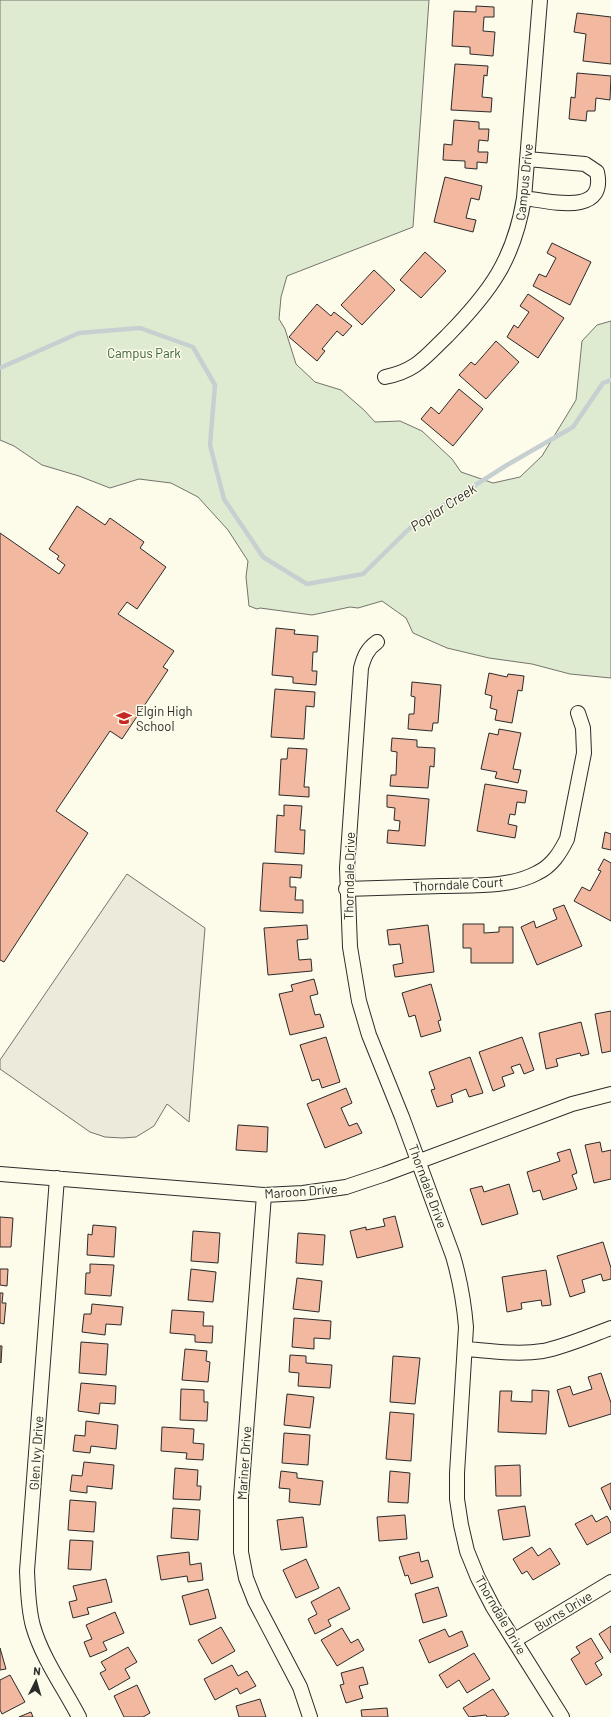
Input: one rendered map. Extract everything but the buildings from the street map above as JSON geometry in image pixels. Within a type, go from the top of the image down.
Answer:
[{"type":"street","name":"Campus Drive","points":[[385,377],[411,370],[472,310],[492,285],[512,246],[520,224],[524,198],[540,0]]},
{"type":"street","points":[[524,198],[571,203],[586,202],[595,195],[599,182],[597,172],[585,164],[527,159]]},
{"type":"street","name":"Thorndale Drive","points":[[377,642],[369,648],[361,668],[346,889],[350,947],[359,1001],[369,1035],[418,1161],[460,1279],[465,1305],[466,1349],[457,1473],[457,1499],[467,1551],[478,1578],[493,1607],[562,1717]]},
{"type":"street","name":"Thorndale Court","points":[[346,889],[492,884],[519,879],[537,873],[551,863],[560,852],[567,839],[584,753],[583,728],[578,713]]},
{"type":"street","name":"Maroon Drive","points":[[0,1174],[264,1194],[303,1193],[346,1187],[572,1104],[611,1094]]},
{"type":"street","name":"Glen Ivy Drive","points":[[57,1178],[27,1571],[28,1600],[34,1626],[44,1651],[80,1717]]},
{"type":"street","name":"Mariner Drive","points":[[264,1194],[241,1497],[241,1552],[246,1578],[256,1601],[300,1687],[310,1717]]},
{"type":"street","points":[[466,1349],[519,1352],[543,1351],[570,1344],[611,1328]]},
{"type":"street","name":"Burns Drive","points":[[515,1640],[611,1582]]},
{"type":"green space","name":"Campus Park","points":[[0,0],[429,0],[413,227],[287,276],[281,297],[279,319],[285,329],[296,364],[315,382],[341,390],[375,422],[400,421],[422,431],[452,459],[461,472],[493,483],[520,477],[542,456],[576,400],[582,341],[597,325],[611,321],[611,678],[570,674],[532,664],[489,658],[447,648],[413,633],[406,618],[382,601],[358,608],[350,607],[312,615],[260,608],[257,609],[249,606],[246,577],[248,561],[228,530],[198,497],[171,483],[139,479],[110,488],[79,476],[42,465],[14,446],[0,440]]},
{"type":"shaded area","points":[[127,874],[205,928],[189,1122],[167,1104],[154,1126],[136,1137],[122,1138],[105,1137],[90,1132],[0,1069],[0,1060]]},
{"type":"waterway","name":"Poplar Creek","points":[[0,368],[79,333],[140,328],[193,347],[215,385],[210,445],[224,499],[263,557],[307,584],[363,574],[414,524],[507,465],[573,427],[603,383],[611,380]]},
{"type":"place","name":"Elgin High School","points":[[124,718]]}]
